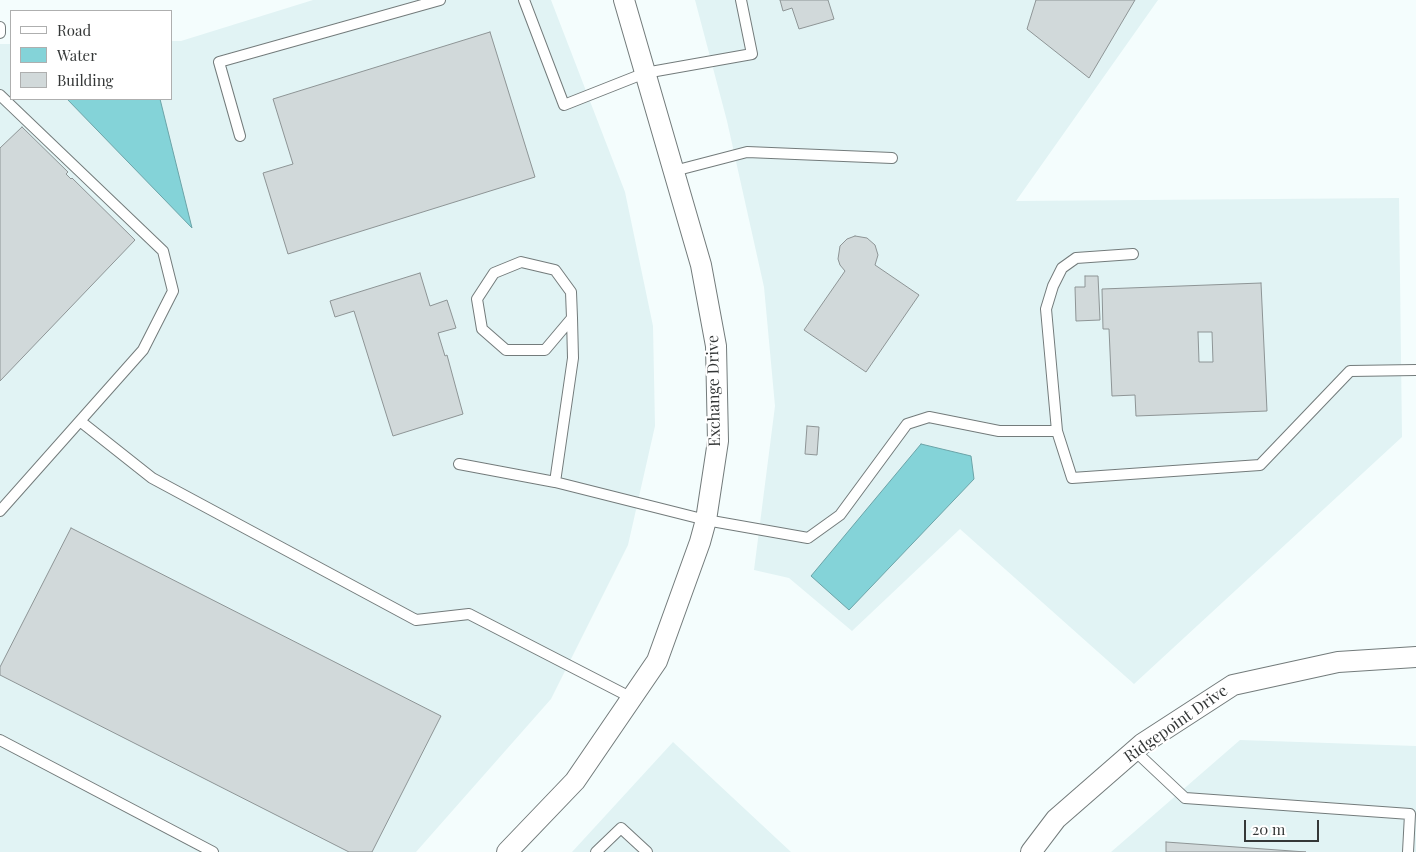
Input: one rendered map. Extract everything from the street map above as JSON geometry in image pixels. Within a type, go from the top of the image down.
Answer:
[{"type":"street","name":"Exchange Drive","points":[[507,852],[576,780],[657,661],[700,542],[706,520],[718,441],[716,346],[701,265],[624,0]]},
{"type":"street","name":"Ridgepoint Drive","points":[[1032,852],[1056,819],[1142,744],[1233,685],[1338,662],[1416,657]]},
{"type":"lane","points":[[240,136],[219,62],[440,0]]},
{"type":"lane","points":[[524,0],[564,105],[645,72],[752,54],[741,0]]},
{"type":"lane","points":[[0,27],[0,33]]},
{"type":"lane","points":[[0,95],[163,251],[173,291],[143,350],[0,511]]},
{"type":"lane","points":[[674,172],[747,152],[892,158]]},
{"type":"lane","points":[[1132,254],[1076,258],[1062,268],[1053,286],[1046,309],[1057,431],[1072,478],[1260,465],[1350,371],[1416,370]]},
{"type":"lane","points":[[555,482],[573,358],[572,318],[571,292],[555,270],[520,262],[494,273],[477,299],[482,329],[506,350],[545,350],[572,318]]},
{"type":"lane","points":[[459,464],[555,482],[706,520],[808,538],[840,515],[907,424],[929,417],[999,431],[1057,431]]},
{"type":"lane","points":[[80,421],[152,478],[416,620],[469,614],[632,698]]},
{"type":"lane","points":[[0,740],[213,852]]},
{"type":"lane","points":[[1135,751],[1184,798],[1410,814],[1408,852]]},
{"type":"lane","points":[[596,852],[620,828],[647,852]]},
{"type":"shaded area","points":[[313,0],[551,0],[625,192],[653,326],[655,426],[628,545],[551,699],[416,852],[0,852],[0,44],[10,44],[10,100],[172,100],[172,41],[181,41]]},
{"type":"shaded area","points":[[695,0],[1158,0],[1016,201],[1399,198],[1402,437],[1134,684],[960,529],[852,631],[789,578],[754,570],[775,406],[764,287],[727,121]]},
{"type":"shaded area","points":[[1240,740],[1416,746],[1416,852],[1111,852]]},
{"type":"shaded area","points":[[673,742],[791,852],[572,852]]},
{"type":"water","points":[[68,100],[160,100],[192,228]]},
{"type":"water","points":[[921,444],[971,456],[974,479],[849,610],[811,576]]},
{"type":"building","points":[[780,0],[828,0],[834,19],[799,29],[792,8],[783,11]]},
{"type":"building","points":[[1036,0],[1135,0],[1089,78],[1027,29]]},
{"type":"building","points":[[490,32],[535,177],[288,254],[263,173],[293,164],[273,99]]},
{"type":"building","points":[[22,127],[68,172],[66,174],[71,179],[135,240],[0,381],[0,148]]},
{"type":"building","points":[[855,236],[867,238],[875,245],[878,255],[875,265],[919,295],[866,372],[804,330],[845,271],[838,259],[840,246],[847,239]]},
{"type":"building","points":[[420,273],[430,306],[447,300],[456,328],[438,333],[445,356],[447,355],[463,414],[393,436],[354,311],[335,317],[330,301]]},
{"type":"building","points":[[1085,276],[1098,276],[1100,320],[1076,321],[1075,287],[1085,287]]},
{"type":"building","points":[[1261,283],[1267,411],[1136,416],[1135,395],[1112,396],[1109,329],[1103,329],[1102,289]],"holes":[[[1198,332],[1212,332],[1213,362],[1199,362]]]},
{"type":"building","points":[[807,426],[819,427],[817,455],[805,454]]},
{"type":"building","points":[[71,528],[441,716],[372,852],[349,852],[0,675],[0,667]]},
{"type":"building","points":[[1166,842],[1306,852],[1166,852]]}]
